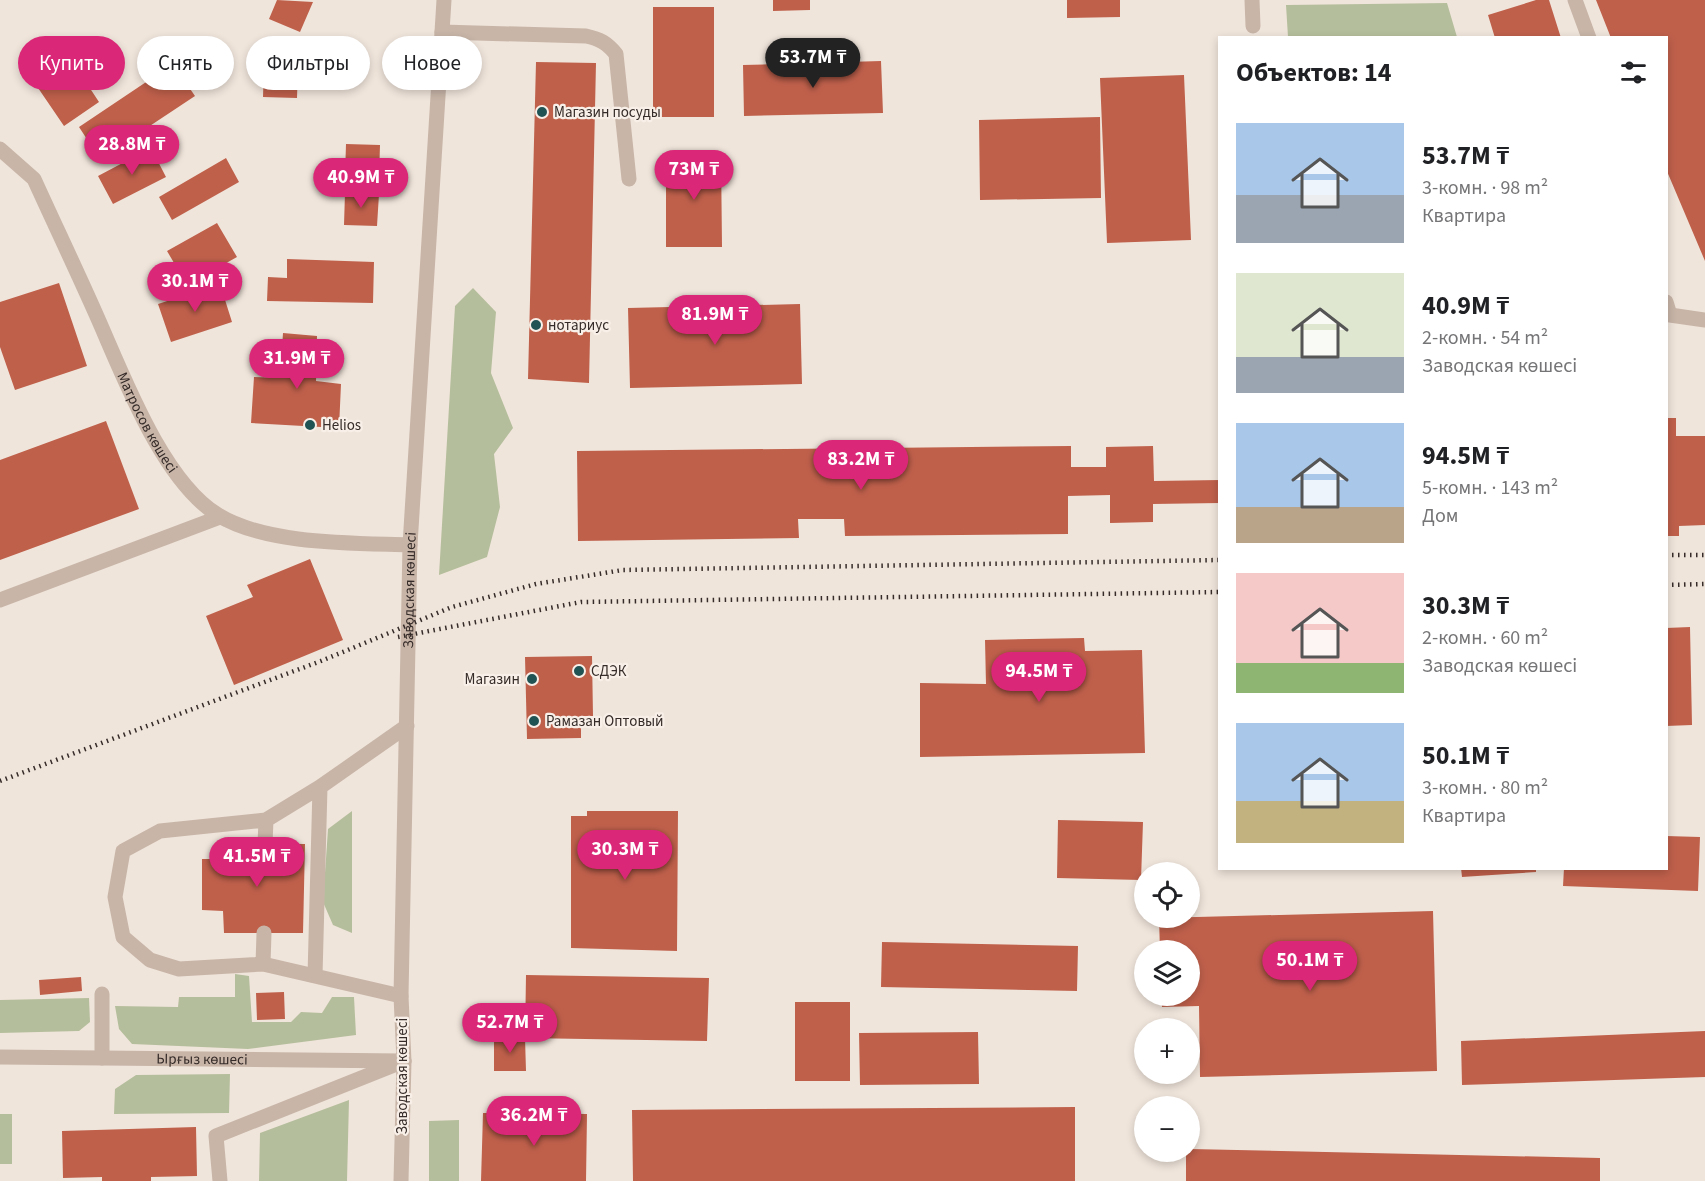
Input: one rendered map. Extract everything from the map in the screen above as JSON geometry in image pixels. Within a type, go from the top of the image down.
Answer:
[{"type":"street","name":"Заводская көшесі","points":[[401,1181],[404,1061],[401,996],[410,545],[444,0]]},
{"type":"street","points":[[1252,0],[1253,26]]},
{"type":"street","points":[[1575,0],[1588,36]]},
{"type":"street","points":[[442,32],[586,36],[600,39],[608,45],[616,54],[629,179]]},
{"type":"street","name":"Матросов көшесі","points":[[0,149],[34,179],[154,437],[182,483],[199,501],[220,517],[291,538],[410,545]]},
{"type":"street","points":[[1668,308],[1670,315],[1705,320]]},
{"type":"street","points":[[0,600],[220,517]]},
{"type":"street","points":[[401,996],[263,964],[179,969],[150,960],[123,937],[115,897],[123,851],[160,831],[266,820],[320,787],[407,726]]},
{"type":"street","points":[[315,976],[320,787]]},
{"type":"street","points":[[265,844],[266,820]]},
{"type":"street","points":[[263,964],[264,933]]},
{"type":"street","points":[[102,994],[102,1058]]},
{"type":"street","name":"Ырғыз көшесі","points":[[0,1057],[404,1061]]},
{"type":"street","points":[[220,1181],[216,1136],[404,1061]]},
{"type":"green space","points":[[1447,3],[1457,36],[1288,36],[1286,5]]},
{"type":"green space","points":[[473,288],[496,312],[491,373],[513,428],[494,454],[500,507],[487,557],[439,575],[455,306]]},
{"type":"green space","points":[[352,811],[352,933],[333,925],[323,902],[328,829]]},
{"type":"green space","points":[[235,974],[249,976],[252,1022],[291,1022],[301,1012],[322,1013],[332,997],[354,997],[356,1035],[248,1049],[132,1044],[119,1029],[115,1006],[178,1007],[179,997],[235,997]]},
{"type":"green space","points":[[89,998],[90,1022],[79,1031],[0,1033],[0,1000]]},
{"type":"green space","points":[[230,1074],[229,1113],[114,1114],[115,1089],[136,1075]]},
{"type":"green space","points":[[349,1100],[347,1181],[259,1181],[260,1133]]},
{"type":"green space","points":[[0,1114],[12,1114],[12,1164],[0,1164]]},
{"type":"green space","points":[[459,1120],[459,1181],[429,1181],[429,1121]]},
{"type":"building","points":[[277,0],[313,2],[300,32],[269,19]]},
{"type":"building","points":[[773,0],[810,0],[810,10],[773,11]]},
{"type":"building","points":[[1067,0],[1120,0],[1120,17],[1067,18]]},
{"type":"building","points":[[1536,0],[1549,0],[1560,36],[1494,36],[1488,15]]},
{"type":"building","points":[[1596,0],[1705,0],[1705,261],[1668,174],[1668,36],[1610,36]]},
{"type":"building","points":[[653,7],[714,7],[714,117],[653,117]]},
{"type":"building","points":[[881,61],[883,113],[744,116],[743,65]]},
{"type":"building","points":[[536,62],[596,63],[589,383],[528,379]]},
{"type":"building","points":[[1184,75],[1191,240],[1107,243],[1100,78]]},
{"type":"building","points":[[137,88],[137,90],[191,90],[195,96],[100,159],[79,127]]},
{"type":"building","points":[[39,90],[91,90],[99,102],[64,126]]},
{"type":"building","points":[[263,90],[297,90],[297,98],[263,97]]},
{"type":"building","points":[[1100,117],[1101,198],[980,200],[979,120]]},
{"type":"building","points":[[346,144],[380,145],[379,178],[345,176]]},
{"type":"building","points":[[151,148],[166,177],[113,204],[98,176]]},
{"type":"building","points":[[666,154],[721,154],[722,247],[666,247]]},
{"type":"building","points":[[226,158],[239,182],[172,220],[159,197]]},
{"type":"building","points":[[345,193],[379,194],[377,226],[344,225]]},
{"type":"building","points":[[217,223],[237,257],[187,285],[167,251]]},
{"type":"building","points":[[287,259],[374,262],[373,303],[267,301],[268,277],[287,278]]},
{"type":"building","points":[[59,283],[87,366],[15,390],[0,347],[0,302]]},
{"type":"building","points":[[220,284],[232,322],[171,342],[158,304]]},
{"type":"building","points":[[800,304],[802,384],[630,388],[628,308]]},
{"type":"building","points":[[283,333],[317,336],[316,381],[341,384],[339,428],[251,423],[254,377],[280,378]]},
{"type":"building","points":[[1668,418],[1676,418],[1676,436],[1705,436],[1705,525],[1679,526],[1679,536],[1668,536]]},
{"type":"building","points":[[106,421],[139,509],[0,560],[0,460]]},
{"type":"building","points":[[1071,446],[1071,467],[1106,467],[1106,447],[1153,446],[1154,481],[1218,480],[1218,503],[1153,504],[1153,522],[1110,523],[1110,495],[1068,496],[1068,534],[845,536],[844,519],[798,519],[799,538],[578,541],[577,451]]},
{"type":"building","points":[[310,559],[343,640],[234,685],[206,616],[253,597],[247,585]]},
{"type":"building","points":[[1690,627],[1692,725],[1668,726],[1668,628]]},
{"type":"building","points":[[1084,638],[1085,651],[1142,650],[1145,753],[920,757],[920,683],[986,684],[985,640]]},
{"type":"building","points":[[592,656],[593,716],[581,716],[581,738],[527,739],[525,657]]},
{"type":"building","points":[[587,811],[678,811],[677,951],[571,948],[571,816],[587,816]]},
{"type":"building","points":[[1058,820],[1143,822],[1142,862],[1134,862],[1134,880],[1057,878]]},
{"type":"building","points":[[1668,836],[1700,837],[1698,891],[1563,886],[1564,870],[1668,870]]},
{"type":"building","points":[[223,843],[305,844],[303,933],[224,933],[223,911],[202,910],[202,859],[222,859]]},
{"type":"building","points":[[1461,870],[1536,870],[1536,872],[1462,877]]},
{"type":"building","points":[[1433,911],[1437,1071],[1200,1077],[1200,940],[1160,940],[1159,928],[1200,928],[1200,917]]},
{"type":"building","points":[[882,942],[1078,946],[1077,991],[881,987]]},
{"type":"building","points":[[526,975],[709,978],[707,1041],[525,1038]]},
{"type":"building","points":[[81,977],[82,991],[40,995],[39,980]]},
{"type":"building","points":[[284,992],[285,1019],[257,1020],[256,993]]},
{"type":"building","points":[[795,1002],[850,1002],[850,1081],[795,1081]]},
{"type":"building","points":[[1705,1031],[1705,1077],[1462,1085],[1461,1041]]},
{"type":"building","points":[[978,1032],[979,1084],[860,1085],[859,1033]]},
{"type":"building","points":[[494,1037],[525,1038],[526,1071],[494,1071]]},
{"type":"building","points":[[1075,1107],[1075,1181],[633,1181],[632,1110]]},
{"type":"building","points":[[483,1113],[587,1114],[586,1181],[481,1181]]},
{"type":"building","points":[[196,1127],[197,1176],[151,1177],[151,1181],[102,1181],[102,1177],[63,1178],[62,1131]]},
{"type":"building","points":[[1200,1149],[1600,1158],[1600,1181],[1186,1181],[1186,1162],[1200,1162]]},
{"type":"railway","points":[[1668,555],[1705,555]]},
{"type":"railway","points":[[0,781],[321,661],[452,607],[536,584],[623,570],[1218,560]]},
{"type":"railway","points":[[1668,585],[1705,584]]},
{"type":"railway","points":[[398,637],[581,602],[1218,592]]},
{"type":"place","name":"Магазин посуды","points":[[542,112]]},
{"type":"place","name":"нотариус","points":[[536,325]]},
{"type":"place","name":"Helios","points":[[310,425]]},
{"type":"place","name":"СДЭК","points":[[579,671]]},
{"type":"place","name":"Магазин","points":[[532,679]]},
{"type":"place","name":"Рамазан Оптовый","points":[[534,721]]}]
